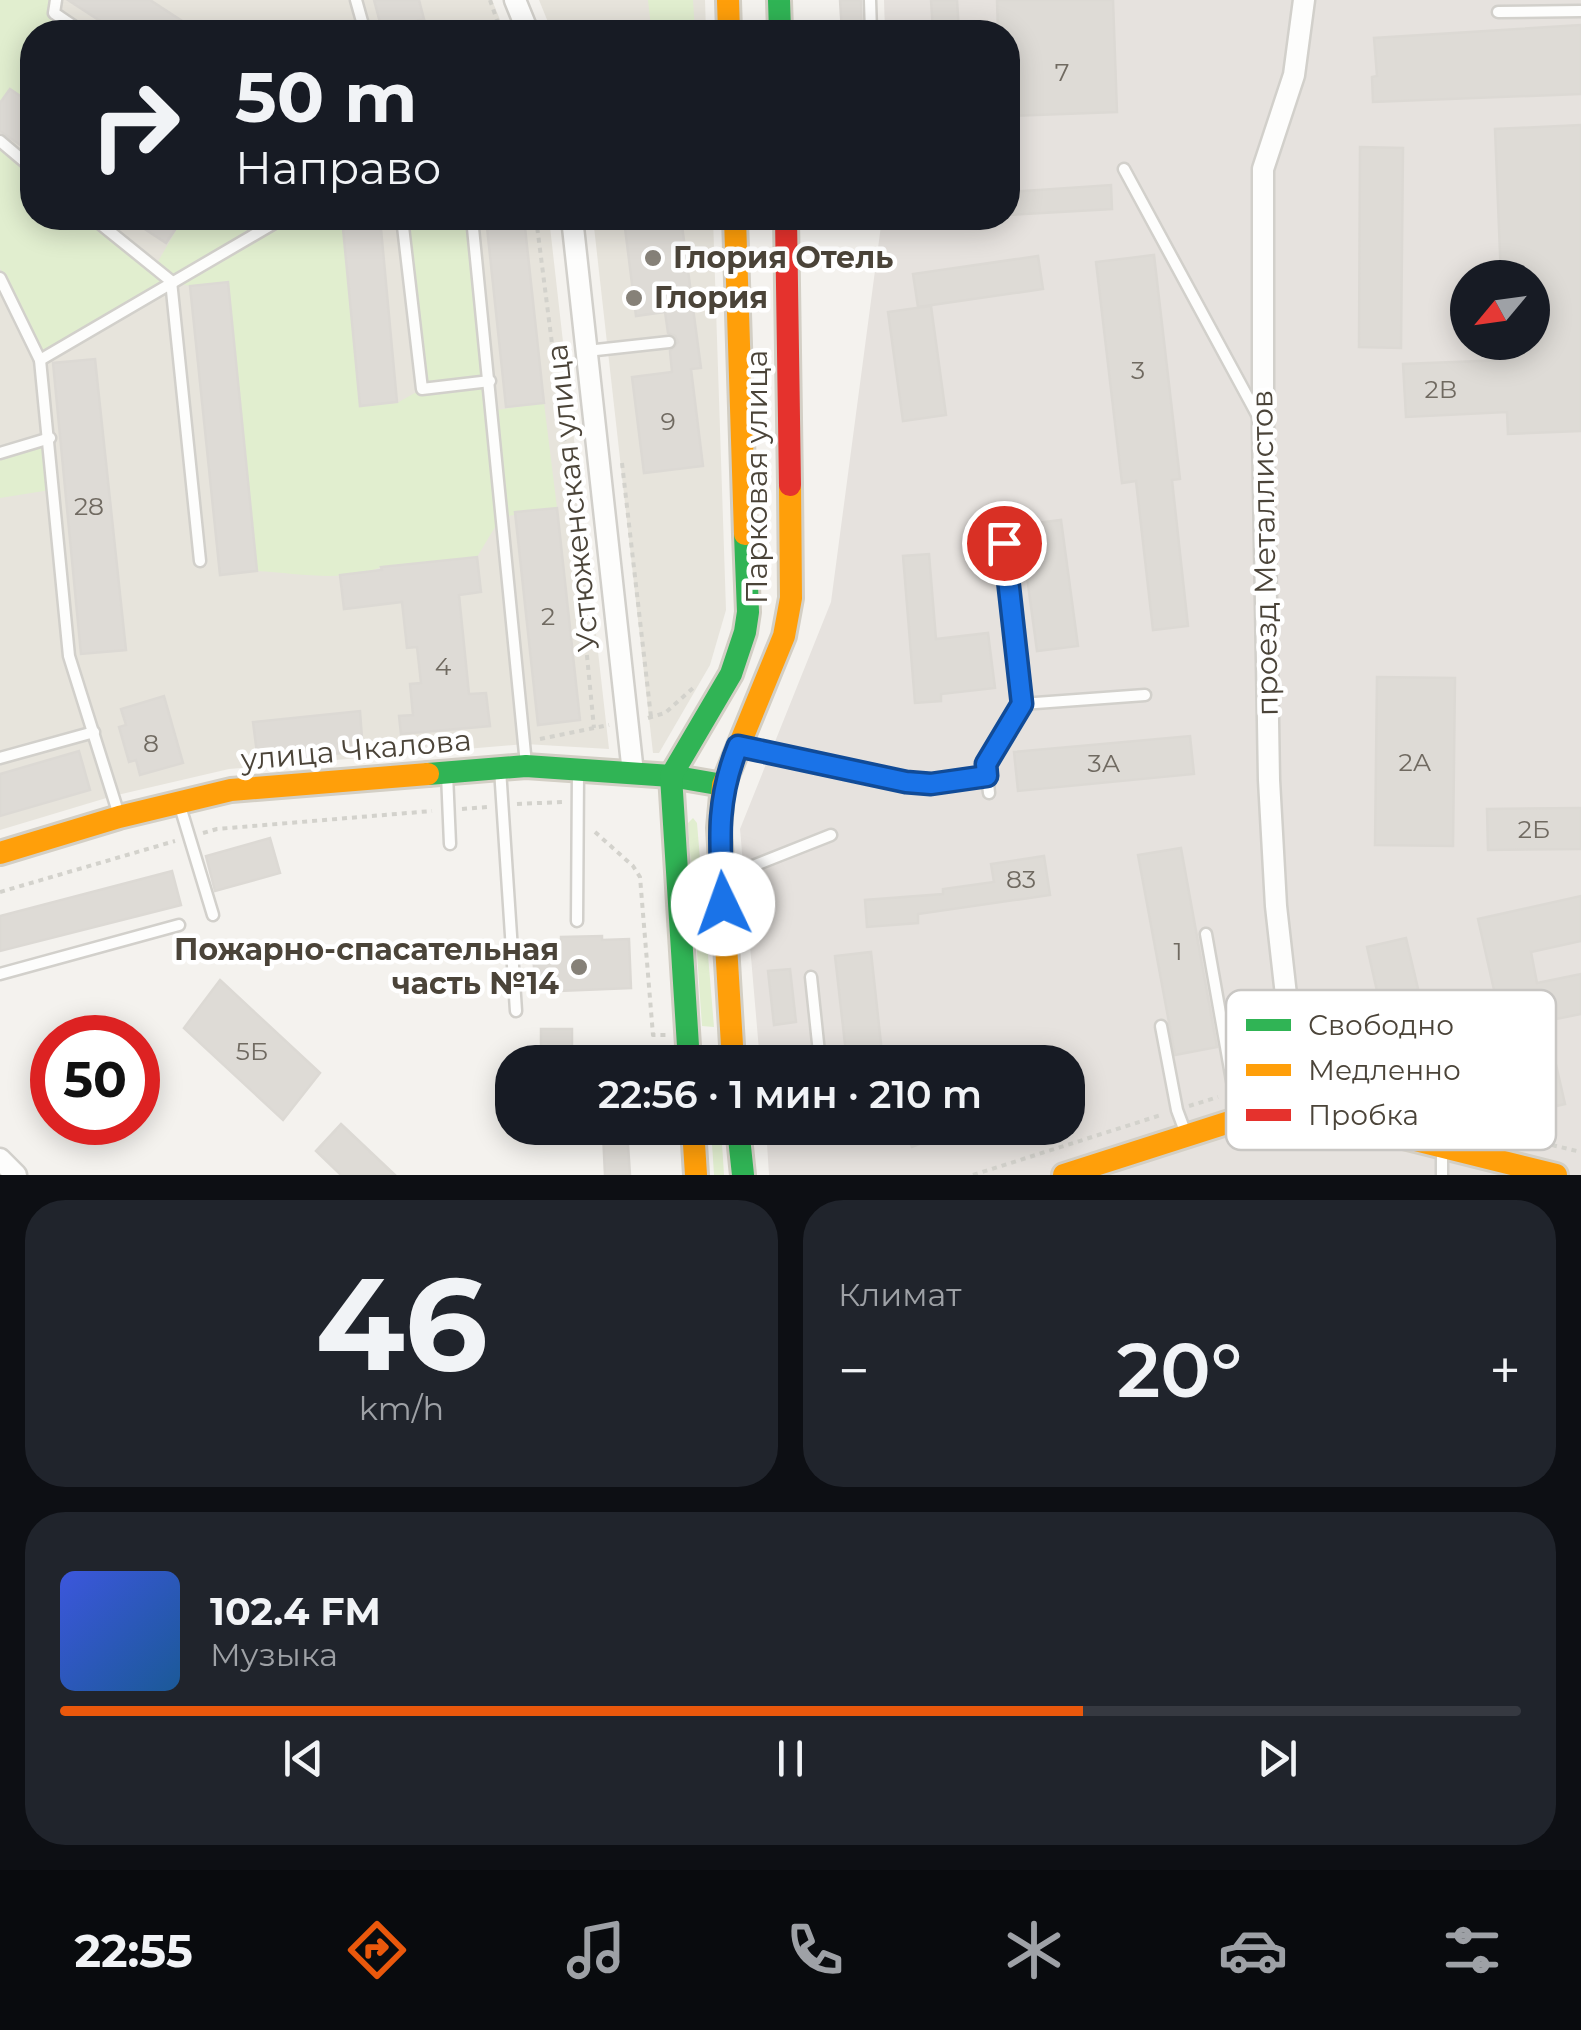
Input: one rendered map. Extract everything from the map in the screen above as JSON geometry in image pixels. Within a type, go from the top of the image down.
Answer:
[{"type":"main road","name":"Парковая улица","points":[[671,776],[730,674],[748,612],[735,230]]},
{"type":"main road","name":"Парковая улица","points":[[723,784],[784,636],[791,598],[786,230]]},
{"type":"main road","name":"улица Чкалова","points":[[0,853],[119,817],[230,790],[526,766],[671,776],[723,784]]},
{"type":"main road","points":[[671,776],[689,1045]]},
{"type":"main road","points":[[723,784],[719,828],[732,1045]]},
{"type":"main road","points":[[1064,1175],[1226,1123]]},
{"type":"main road","points":[[694,1145],[696,1175]]},
{"type":"main road","points":[[740,1145],[743,1175]]},
{"type":"main road","points":[[1447,1150],[1501,1170],[1556,1175]]},
{"type":"street","name":"проезд Металлистов","points":[[1286,990],[1276,906],[1269,780],[1262,426],[1263,168],[1294,75],[1304,0]]},
{"type":"street","name":"Устюженская улица","points":[[573,230],[633,773]]},
{"type":"street","points":[[0,1159],[16,1175]]},
{"type":"lane","points":[[56,0],[54,13],[64,20]]},
{"type":"lane","points":[[1498,12],[1581,11]]},
{"type":"lane","points":[[0,141],[20,158]]},
{"type":"lane","points":[[1124,169],[1262,426]]},
{"type":"lane","points":[[108,230],[171,281],[200,561]]},
{"type":"lane","points":[[40,360],[262,230]]},
{"type":"lane","points":[[403,230],[422,389],[490,382]]},
{"type":"lane","points":[[473,230],[526,766]]},
{"type":"lane","points":[[0,278],[40,360],[69,656],[119,817]]},
{"type":"lane","points":[[587,350],[669,342]]},
{"type":"lane","points":[[0,453],[50,438]]},
{"type":"lane","points":[[989,793],[986,764],[1022,704],[1004,543]]},
{"type":"lane","points":[[1022,704],[1145,695]]},
{"type":"lane","points":[[0,758],[94,732]]},
{"type":"lane","points":[[738,746],[906,782],[931,784],[987,776]]},
{"type":"lane","points":[[500,768],[516,1011]]},
{"type":"lane","points":[[578,770],[578,921]]},
{"type":"lane","points":[[447,773],[450,844]]},
{"type":"lane","points":[[178,802],[213,915]]},
{"type":"lane","points":[[722,871],[740,871],[830,836]]},
{"type":"lane","points":[[0,974],[179,925]]},
{"type":"lane","points":[[1206,934],[1226,1047]]},
{"type":"lane","points":[[811,977],[818,1045]]},
{"type":"lane","points":[[1161,1026],[1177,1110],[1186,1135]]},
{"type":"path","points":[[538,230],[572,501],[594,728]]},
{"type":"path","points":[[0,892],[217,829],[561,802],[633,866],[640,877],[654,1036]]},
{"type":"path","points":[[973,1175],[1226,1095]]},
{"type":"path","points":[[1556,1146],[1581,1152]]},
{"type":"shaded area","points":[[0,0],[492,0],[500,20],[20,20],[20,230],[550,230],[609,749],[525,744],[229,769],[113,796],[0,830]]},
{"type":"shaded area","points":[[539,0],[705,0],[706,20],[547,20]]},
{"type":"shaded area","points":[[884,0],[1581,0],[1581,1175],[769,1175],[767,1145],[1085,1145],[1085,1045],[759,1045],[740,829],[831,602],[880,230],[1020,230],[1020,20],[885,20]]},
{"type":"shaded area","points":[[594,230],[713,230],[726,610],[710,665],[659,753],[653,753]]},
{"type":"green space","points":[[0,0],[53,0],[50,15],[57,20],[20,20],[20,96],[10,89],[0,103]]},
{"type":"green space","points":[[648,0],[693,0],[694,20],[650,20]]},
{"type":"green space","points":[[0,146],[20,163],[20,230],[103,230],[165,281],[42,355],[0,268]]},
{"type":"green space","points":[[176,230],[343,230],[361,406],[397,403],[422,389],[403,230],[473,230],[490,381],[497,410],[544,403],[557,508],[501,517],[477,557],[381,567],[337,576],[257,571],[228,283],[182,284],[156,265]]},
{"type":"green space","points":[[47,443],[50,490],[0,498],[0,457]]},
{"type":"green space","points":[[693,818],[697,823],[714,1027],[702,1026],[688,823]]},
{"type":"green space","points":[[712,1145],[722,1145],[724,1175],[714,1175]]},
{"type":"building","points":[[68,0],[150,0],[181,20],[99,20]]},
{"type":"building","points":[[374,0],[419,0],[424,19],[420,20],[379,20]]},
{"type":"building","points":[[840,0],[861,0],[862,20],[841,20]]},
{"type":"building","points":[[931,0],[957,0],[958,20],[932,20]]},
{"type":"building","points":[[997,0],[1113,0],[1117,112],[1020,116],[1020,20],[998,20]]},
{"type":"building","points":[[1581,25],[1581,94],[1373,102],[1372,77],[1377,76],[1374,38]]},
{"type":"building","points":[[10,89],[20,96],[20,145],[0,131],[0,103]]},
{"type":"building","points":[[1581,125],[1581,431],[1508,434],[1507,412],[1406,417],[1403,364],[1550,360],[1550,260],[1500,260],[1495,129]]},
{"type":"building","points":[[1360,147],[1403,148],[1401,348],[1359,347]]},
{"type":"building","points":[[1111,185],[1112,209],[1020,214],[1020,191]]},
{"type":"building","points":[[146,230],[175,230],[166,243]]},
{"type":"building","points":[[343,230],[381,230],[397,402],[360,406]]},
{"type":"building","points":[[487,230],[525,230],[544,403],[506,407]]},
{"type":"building","points":[[625,230],[683,230],[701,368],[691,369],[703,466],[644,473],[632,377],[672,372],[670,351],[678,342],[668,333],[665,312],[636,316]]},
{"type":"building","points":[[1154,255],[1180,479],[1172,480],[1188,626],[1153,630],[1136,481],[1122,483],[1096,262]]},
{"type":"building","points":[[1038,256],[1043,289],[918,307],[913,274]]},
{"type":"building","points":[[228,282],[257,571],[220,575],[190,286]]},
{"type":"building","points":[[931,306],[946,415],[903,421],[888,312]]},
{"type":"building","points":[[95,359],[126,650],[81,654],[53,363]]},
{"type":"building","points":[[557,508],[580,720],[538,725],[515,512]]},
{"type":"building","points":[[1061,520],[1078,646],[1037,651],[1020,525]]},
{"type":"building","points":[[929,554],[936,639],[988,633],[995,688],[941,694],[941,701],[915,703],[903,556]]},
{"type":"building","points":[[477,557],[481,592],[459,595],[469,694],[486,693],[490,726],[401,734],[399,716],[413,715],[410,684],[421,683],[417,647],[407,648],[402,602],[344,609],[340,575]]},
{"type":"building","points":[[1377,677],[1455,678],[1453,846],[1375,845]]},
{"type":"building","points":[[164,696],[183,763],[140,775],[136,760],[129,762],[119,727],[126,725],[121,709]]},
{"type":"building","points":[[360,711],[363,751],[258,761],[253,722]]},
{"type":"building","points":[[1190,736],[1194,774],[1018,791],[1014,752]]},
{"type":"building","points":[[79,751],[90,790],[0,816],[0,774]]},
{"type":"building","points":[[1581,808],[1581,849],[1488,850],[1487,809]]},
{"type":"building","points":[[270,838],[280,873],[215,891],[206,856]]},
{"type":"building","points":[[1181,848],[1217,1047],[1175,1055],[1138,855]]},
{"type":"building","points":[[1044,856],[1050,895],[918,914],[918,923],[867,927],[865,900],[943,894],[943,889],[994,882],[991,864]]},
{"type":"building","points":[[172,871],[181,905],[0,951],[0,916]]},
{"type":"building","points":[[1581,896],[1581,941],[1531,952],[1537,983],[1581,974],[1581,1014],[1556,1019],[1556,990],[1494,990],[1478,919]]},
{"type":"building","points":[[602,936],[602,940],[629,939],[631,988],[535,992],[533,946],[561,945],[561,937]]},
{"type":"building","points":[[1406,938],[1418,990],[1377,990],[1367,947]]},
{"type":"building","points":[[871,952],[881,1045],[845,1045],[835,956]]},
{"type":"building","points":[[790,969],[796,1022],[774,1025],[768,971]]},
{"type":"building","points":[[220,980],[320,1073],[283,1120],[184,1028]]},
{"type":"building","points":[[541,1029],[572,1029],[572,1045],[541,1045]]},
{"type":"building","points":[[1556,1065],[1565,1104],[1556,1106]]},
{"type":"building","points":[[341,1124],[395,1175],[341,1175],[316,1151]]},
{"type":"building","points":[[604,1145],[628,1145],[630,1175],[605,1175]]},
{"type":"traffic: fast","points":[[779,0],[780,20]]},
{"type":"traffic: fast","points":[[688,1045],[671,776],[731,674],[745,632],[745,534]]},
{"type":"traffic: fast","points":[[428,774],[526,766],[671,776],[723,785]]},
{"type":"traffic: fast","points":[[740,1145],[743,1175]]},
{"type":"traffic: slow","points":[[728,0],[729,20]]},
{"type":"traffic: slow","points":[[735,230],[745,534]]},
{"type":"traffic: slow","points":[[732,1045],[719,828],[723,785],[784,636],[791,598],[790,485]]},
{"type":"traffic: slow","points":[[0,853],[119,817],[231,790],[428,774]]},
{"type":"traffic: slow","points":[[1064,1175],[1226,1123]]},
{"type":"traffic: slow","points":[[694,1145],[696,1175]]},
{"type":"traffic: slow","points":[[1456,1150],[1556,1175]]},
{"type":"traffic: jam","points":[[786,230],[790,485]]},
{"type":"place","name":"Глория Отель","points":[[653,258]]},
{"type":"place","name":"Глория","points":[[634,298]]},
{"type":"place","name":"Пожарно-спасательная часть №14","points":[[579,967]]},
{"type":"route","points":[[723,904],[719,828],[723,784],[738,746],[906,782],[931,784],[987,776],[986,764],[1022,704],[1004,543]]}]
